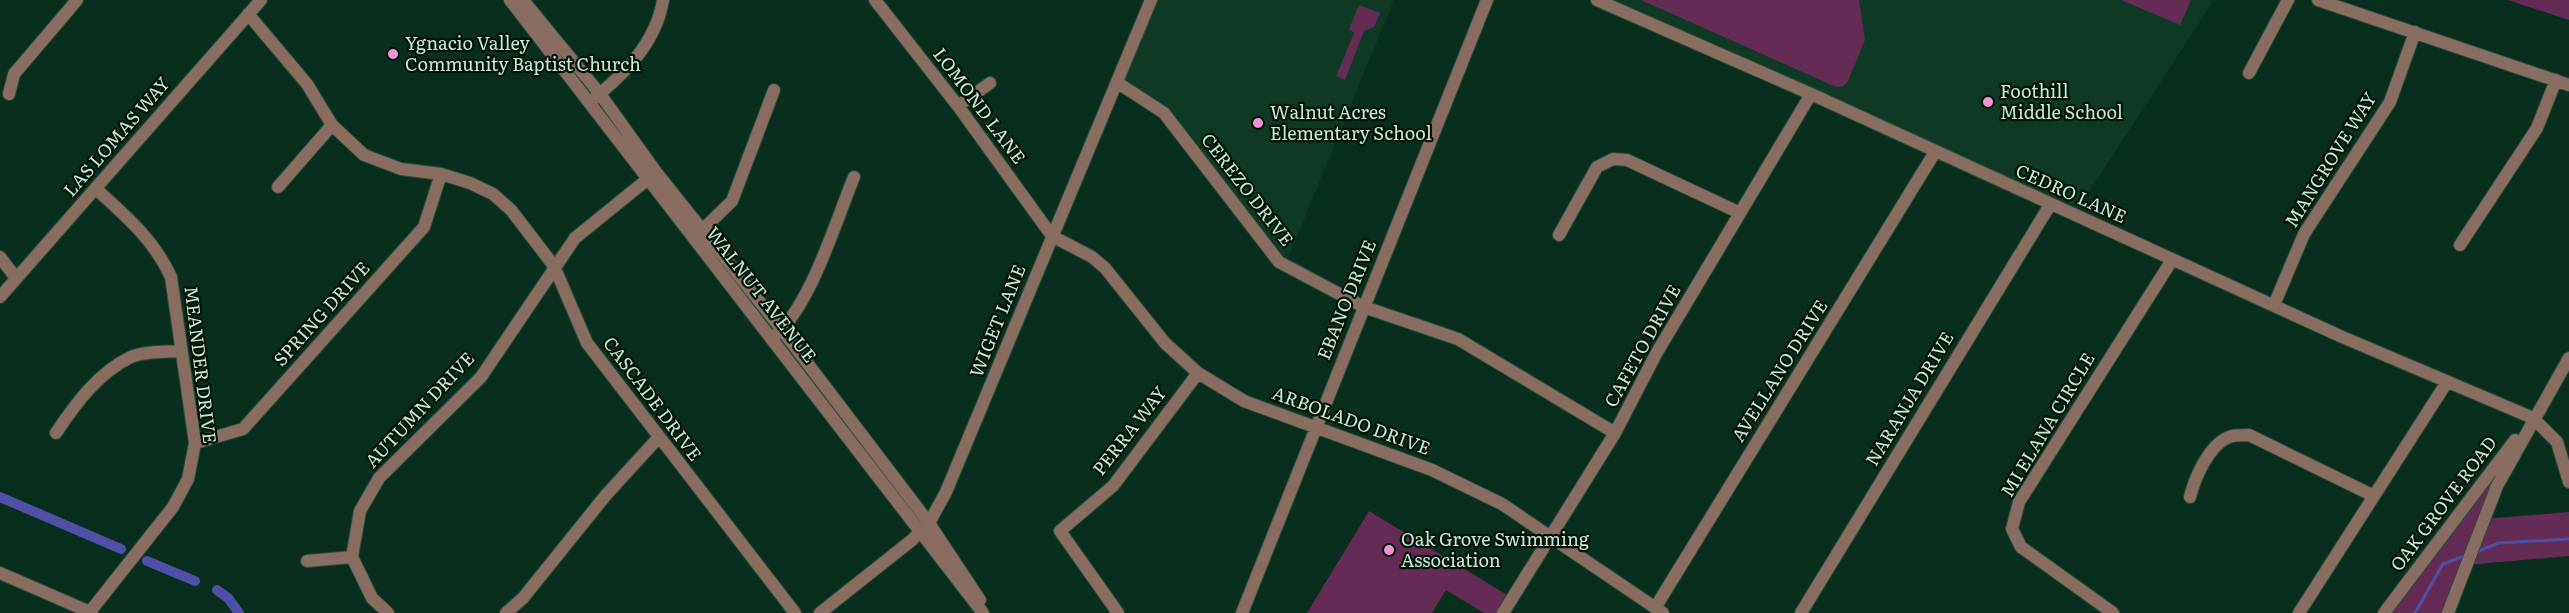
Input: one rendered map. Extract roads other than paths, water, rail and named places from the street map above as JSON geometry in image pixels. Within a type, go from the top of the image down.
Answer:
[{"type":"street","points":[[9,94],[14,74],[77,0]]},
{"type":"street","name":"LAS LOMAS WAY","points":[[0,297],[261,0]]},
{"type":"street","name":"WALNUT AVENUE","points":[[510,0],[595,98]]},
{"type":"street","name":"WALNUT AVENUE","points":[[523,0],[652,176],[782,330],[929,523],[989,613]]},
{"type":"street","points":[[595,98],[634,61],[660,16],[663,0]]},
{"type":"street","name":"LOMOND LANE","points":[[874,0],[958,106],[1052,236]]},
{"type":"street","name":"WIGET LANE","points":[[820,613],[920,533],[929,523],[946,492],[1151,0]]},
{"type":"street","name":"EBANO DRIVE","points":[[1242,613],[1314,428],[1487,0]]},
{"type":"street","name":"CEDRO LANE","points":[[1596,0],[1811,94],[2172,260],[2533,418]]},
{"type":"street","points":[[2249,73],[2289,0]]},
{"type":"street","points":[[2318,0],[2569,85]]},
{"type":"street","name":"CASCADE DRIVE","points":[[248,14],[307,84],[332,125],[364,154],[400,170],[441,174],[470,183],[492,194],[511,210],[554,266],[587,344],[795,613]]},
{"type":"street","name":"MANGROVE WAY","points":[[2274,305],[2304,234],[2390,102],[2415,32]]},
{"type":"street","points":[[2460,245],[2537,128],[2556,80]]},
{"type":"street","name":"CEREZO DRIVE","points":[[1118,82],[1164,112],[1279,262],[1364,307],[1458,339],[1615,433]]},
{"type":"street","points":[[958,106],[990,83]]},
{"type":"street","points":[[699,234],[732,201],[774,90]]},
{"type":"street","name":"CAFETO DRIVE","points":[[1503,613],[1615,433],[1656,354],[1811,94]]},
{"type":"street","points":[[278,187],[332,125]]},
{"type":"street","name":"AVELLANO DRIVE","points":[[1659,611],[1935,152]]},
{"type":"street","points":[[1559,235],[1597,167],[1613,159],[1627,160],[1740,213]]},
{"type":"street","name":"SPRING DRIVE","points":[[195,443],[243,429],[424,228],[441,174]]},
{"type":"street","name":"AUTUMN DRIVE","points":[[352,557],[360,511],[379,478],[481,377],[574,238],[652,176]]},
{"type":"street","points":[[771,338],[782,330],[803,302],[854,177]]},
{"type":"street","name":"MEANDER DRIVE","points":[[90,613],[173,507],[188,479],[195,443],[171,277],[161,255],[137,226],[96,189]]},
{"type":"street","name":"NARANJA DRIVE","points":[[1801,613],[2050,205]]},
{"type":"street","name":"WALNUT AVENUE","points":[[699,234],[771,338],[982,613]]},
{"type":"street","name":"ARBOLADO DRIVE","points":[[1052,236],[1092,257],[1105,268],[1164,344],[1198,373],[1244,401],[1432,470],[1474,489],[1502,504],[1659,611]]},
{"type":"street","points":[[0,257],[16,278]]},
{"type":"street","name":"MI ELANA CIRCLE","points":[[2113,613],[2021,547],[2012,529],[2019,502],[2172,260]]},
{"type":"street","points":[[56,433],[69,413],[99,378],[132,357],[181,351]]},
{"type":"street","name":"OAK GROVE ROAD","points":[[2448,613],[2497,486],[2533,418],[2569,358]]},
{"type":"street","name":"PERRA WAY","points":[[1118,613],[1060,531],[1113,486],[1198,373]]},
{"type":"street","points":[[2299,613],[2447,382]]},
{"type":"street","points":[[2533,418],[2557,442],[2569,482]]},
{"type":"street","name":"OAK GROVE ROAD","points":[[2384,613],[2533,418]]},
{"type":"street","points":[[2190,497],[2194,480],[2215,447],[2229,437],[2249,435],[2374,496]]},
{"type":"street","points":[[507,613],[523,598],[606,495],[658,437]]},
{"type":"street","points":[[307,561],[352,557],[372,598],[388,613]]},
{"type":"street","points":[[0,573],[90,613]]},
{"type":"waterway","points":[[0,497],[121,549]]},
{"type":"waterway","points":[[2476,552],[2499,543],[2569,539]]},
{"type":"waterway","points":[[2415,613],[2443,564],[2467,555]]},
{"type":"waterway","points":[[147,561],[195,581]]},
{"type":"waterway","points":[[217,590],[228,598],[239,613]]},
{"type":"place","name":"Ygnacio Valley Community Baptist Church","points":[[393,54]]},
{"type":"place","name":"Foothill Middle School","points":[[1988,102]]},
{"type":"place","name":"Walnut Acres Elementary School","points":[[1258,123]]},
{"type":"place","name":"Oak Grove Swimming Association","points":[[1389,550]]}]
